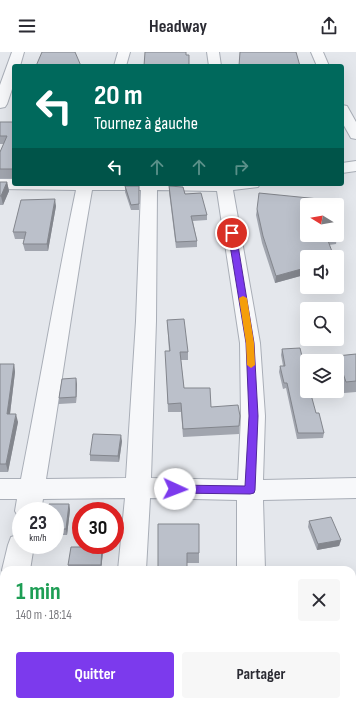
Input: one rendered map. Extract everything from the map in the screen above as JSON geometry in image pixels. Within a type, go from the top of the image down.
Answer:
[{"type":"street","points":[[14,64],[18,52]]},
{"type":"street","points":[[121,64],[124,52]]},
{"type":"street","points":[[213,52],[215,64]]},
{"type":"street","points":[[317,52],[322,64]]},
{"type":"street","points":[[0,104],[12,69]]},
{"type":"street","points":[[344,114],[356,135]]},
{"type":"street","points":[[344,168],[356,166]]},
{"type":"street","points":[[0,184],[12,184]]},
{"type":"street","points":[[30,500],[54,364],[66,282],[85,186]]},
{"type":"street","points":[[132,566],[138,488],[146,321],[149,186]]},
{"type":"street","points":[[224,186],[250,343],[253,416],[250,490],[251,566]]},
{"type":"street","points":[[0,489],[30,500],[138,488],[250,490],[356,488]]},
{"type":"street","points":[[17,566],[19,554]]},
{"type":"building","points":[[42,52],[75,52],[80,64],[37,64]]},
{"type":"building","points":[[145,52],[186,52],[186,55],[189,55],[189,64],[144,64]]},
{"type":"building","points":[[240,52],[296,52],[299,64],[239,64]]},
{"type":"building","points":[[0,122],[12,122],[12,169],[0,169],[0,152],[7,136],[0,136]]},
{"type":"building","points":[[0,182],[7,182],[1,196],[0,196]]},
{"type":"building","points":[[125,186],[139,186],[139,204],[131,205]]},
{"type":"building","points":[[169,186],[183,187],[185,194],[201,193],[207,215],[191,216],[197,241],[176,242]]},
{"type":"building","points":[[259,193],[309,198],[300,198],[300,242],[328,242],[331,250],[300,250],[300,269],[276,276],[263,236],[257,209]]},
{"type":"building","points":[[55,199],[47,244],[23,244],[26,232],[13,232],[21,200]]},
{"type":"building","points":[[184,319],[188,352],[180,352],[184,388],[210,388],[211,407],[238,405],[240,416],[239,426],[183,429],[181,403],[168,404],[165,351],[170,351],[167,320]]},
{"type":"building","points":[[300,348],[301,354],[300,354],[300,398],[312,398],[316,413],[319,413],[324,433],[298,433],[287,383],[284,383],[280,366],[285,366],[282,349]]},
{"type":"building","points":[[356,354],[356,381],[346,382],[344,376],[344,355]]},
{"type":"building","points":[[0,364],[14,364],[7,414],[16,414],[6,464],[0,464]]},
{"type":"building","points":[[76,378],[76,397],[59,398],[62,379]]},
{"type":"building","points":[[93,434],[121,435],[118,456],[90,455]]},
{"type":"building","points":[[64,504],[69,504],[66,529],[64,529]]},
{"type":"building","points":[[331,517],[341,540],[318,544],[309,521]]},
{"type":"building","points":[[158,524],[199,524],[199,553],[187,553],[187,566],[158,566]]},
{"type":"building","points":[[71,547],[72,554],[102,554],[101,565],[68,565]]},
{"type":"slow traffic","points":[[243,298],[250,343],[251,365]]},
{"type":"route","points":[[175,489],[250,490],[253,416],[250,343],[232,233]]}]
